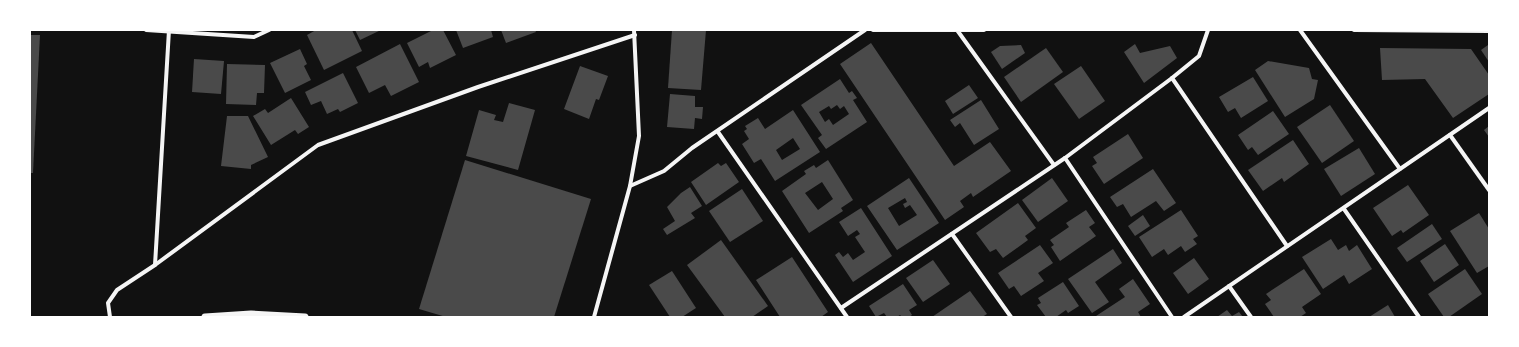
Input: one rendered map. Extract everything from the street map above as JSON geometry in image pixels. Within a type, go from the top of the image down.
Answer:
[{"type":"street","points":[[146,30],[254,37],[269,30]]},
{"type":"street","points":[[630,186],[664,171],[692,148],[718,132],[865,30]]},
{"type":"street","points":[[874,30],[984,30]]},
{"type":"street","points":[[957,30],[1054,165]]},
{"type":"street","points":[[841,308],[1065,158],[1172,78],[1199,56],[1208,30]]},
{"type":"street","points":[[1300,30],[1400,169]]},
{"type":"street","points":[[1354,30],[1489,31]]},
{"type":"street","points":[[155,265],[169,31]]},
{"type":"street","points":[[110,317],[108,303],[117,290],[155,265],[318,144],[634,32],[639,136],[630,186],[594,317]]},
{"type":"street","points":[[1172,78],[1287,246]]},
{"type":"street","points":[[1184,317],[1287,246],[1344,209],[1489,108]]},
{"type":"street","points":[[718,132],[848,317]]},
{"type":"street","points":[[1450,135],[1489,190]]},
{"type":"street","points":[[1065,158],[1172,317]]},
{"type":"street","points":[[1344,209],[1419,317]]},
{"type":"street","points":[[952,234],[1011,317]]},
{"type":"street","points":[[1229,286],[1251,317]]},
{"type":"street","points":[[205,317],[251,315],[305,317]]},
{"type":"building","points":[[316,30],[352,30],[362,51],[324,70],[307,35]]},
{"type":"building","points":[[355,30],[381,30],[360,40]]},
{"type":"building","points":[[433,30],[443,30],[456,55],[430,68],[428,62],[419,67],[407,43]]},
{"type":"building","points":[[456,30],[491,30],[493,37],[463,48]]},
{"type":"building","points":[[501,30],[535,30],[536,32],[506,43]]},
{"type":"building","points":[[672,30],[706,30],[701,90],[668,88]]},
{"type":"building","points":[[30,35],[40,35],[33,173],[30,173]]},
{"type":"building","points":[[871,43],[954,166],[990,142],[1011,171],[973,197],[971,193],[960,201],[964,207],[945,220],[840,64]]},
{"type":"building","points":[[400,44],[419,82],[391,96],[385,85],[369,93],[356,67]]},
{"type":"building","points":[[1135,44],[1140,53],[1170,46],[1177,58],[1144,83],[1124,52]]},
{"type":"building","points":[[1021,45],[1025,53],[1002,69],[991,52],[1000,46]]},
{"type":"building","points":[[1488,45],[1489,46],[1489,62],[1481,50]]},
{"type":"building","points":[[1046,48],[1063,72],[1021,102],[1004,77]]},
{"type":"building","points":[[1380,48],[1471,49],[1489,75],[1489,94],[1453,118],[1425,79],[1382,80]]},
{"type":"building","points":[[300,49],[307,64],[304,66],[311,80],[285,93],[270,63]]},
{"type":"building","points":[[194,59],[224,61],[221,94],[192,92]]},
{"type":"building","points":[[1268,61],[1309,68],[1312,79],[1318,80],[1314,99],[1285,117],[1255,70]]},
{"type":"building","points":[[227,64],[265,65],[264,93],[257,93],[256,105],[226,104]]},
{"type":"building","points":[[580,66],[608,76],[599,100],[596,99],[589,119],[564,109]]},
{"type":"building","points":[[1081,66],[1105,101],[1079,119],[1054,84]]},
{"type":"building","points":[[343,73],[358,103],[340,112],[338,109],[327,114],[321,101],[311,105],[305,92]]},
{"type":"building","points":[[1253,77],[1268,101],[1241,118],[1235,108],[1228,112],[1219,97]]},
{"type":"building","points":[[840,79],[849,93],[852,91],[857,98],[853,100],[867,122],[826,149],[818,138],[822,135],[801,105]],"holes":[[[837,105],[840,109],[844,106],[849,114],[833,125],[829,119],[825,122],[819,112],[829,106],[831,109]]]},
{"type":"building","points":[[969,85],[978,98],[953,114],[945,101]]},
{"type":"building","points":[[670,94],[695,96],[695,107],[703,107],[702,119],[695,118],[694,129],[667,127]]},
{"type":"building","points":[[291,98],[309,127],[298,134],[295,130],[271,145],[253,116],[265,109],[268,113]]},
{"type":"building","points":[[981,100],[999,129],[974,145],[960,123],[955,127],[950,120]]},
{"type":"building","points":[[509,103],[535,110],[518,170],[466,156],[479,110],[496,115],[494,120],[503,122]]},
{"type":"building","points":[[1330,105],[1354,141],[1322,163],[1297,127]]},
{"type":"building","points":[[793,110],[820,152],[775,181],[761,159],[754,163],[742,144],[749,139],[744,131],[747,129],[745,126],[758,118],[765,129]],"holes":[[[793,138],[800,149],[782,160],[776,150]]]},
{"type":"building","points":[[1273,111],[1289,134],[1258,155],[1252,147],[1248,150],[1238,135]]},
{"type":"building","points":[[227,116],[248,116],[268,157],[251,165],[251,169],[221,166]]},
{"type":"building","points":[[1489,126],[1489,137],[1484,130]]},
{"type":"building","points":[[1128,134],[1143,158],[1104,184],[1092,166],[1097,163],[1093,157]]},
{"type":"building","points":[[1293,140],[1309,164],[1284,182],[1282,178],[1263,191],[1248,170]]},
{"type":"building","points":[[1359,148],[1375,174],[1341,196],[1324,169]]},
{"type":"building","points":[[465,160],[591,199],[554,317],[446,317],[419,309]]},
{"type":"building","points":[[828,160],[853,200],[841,208],[843,211],[809,233],[782,191],[806,174],[804,171],[814,165],[816,168]],"holes":[[[822,182],[833,199],[818,210],[805,193]]]},
{"type":"building","points":[[718,163],[721,166],[726,163],[739,182],[706,205],[691,182]]},
{"type":"building","points":[[1153,169],[1176,203],[1164,211],[1156,201],[1131,217],[1123,204],[1117,207],[1110,197]]},
{"type":"building","points":[[909,178],[939,223],[897,250],[867,206]],"holes":[[[905,198],[907,202],[903,204],[905,208],[910,205],[917,215],[899,226],[888,208]]]},
{"type":"building","points":[[1052,178],[1068,201],[1038,222],[1022,200]]},
{"type":"building","points":[[1408,185],[1429,215],[1403,233],[1401,230],[1392,236],[1373,208]]},
{"type":"building","points":[[690,187],[702,206],[691,213],[695,218],[667,235],[663,229],[675,221],[667,207],[681,193]]},
{"type":"building","points":[[742,189],[763,221],[730,242],[709,211]]},
{"type":"building","points":[[1018,203],[1036,228],[1025,236],[1028,240],[1003,258],[996,249],[990,252],[976,233]]},
{"type":"building","points":[[861,208],[892,256],[853,282],[835,255],[839,252],[843,257],[848,253],[853,260],[865,252],[855,237],[860,234],[857,230],[848,236],[839,222]]},
{"type":"building","points":[[1086,210],[1095,223],[1089,227],[1096,236],[1060,261],[1051,247],[1054,245],[1050,240],[1069,227],[1066,223]]},
{"type":"building","points":[[1181,210],[1198,236],[1193,239],[1197,244],[1185,252],[1181,246],[1168,255],[1164,249],[1152,257],[1139,237]]},
{"type":"building","points":[[1479,213],[1489,229],[1489,266],[1477,273],[1450,231]]},
{"type":"building","points":[[1143,215],[1150,226],[1135,236],[1128,226]]},
{"type":"building","points":[[1432,224],[1442,239],[1407,262],[1397,248]]},
{"type":"building","points":[[1331,239],[1338,250],[1346,245],[1349,251],[1357,245],[1372,269],[1349,284],[1344,275],[1323,289],[1302,257]]},
{"type":"building","points":[[721,240],[768,306],[752,317],[725,317],[687,265]]},
{"type":"building","points":[[1445,244],[1459,265],[1434,282],[1420,261]]},
{"type":"building","points":[[1040,245],[1053,263],[1038,273],[1044,281],[1021,296],[1014,286],[1009,289],[998,273]]},
{"type":"building","points":[[1113,249],[1122,263],[1095,282],[1109,302],[1092,313],[1068,279]]},
{"type":"building","points":[[792,257],[828,312],[821,317],[780,317],[756,280]]},
{"type":"building","points":[[1194,258],[1209,279],[1188,294],[1173,273]]},
{"type":"building","points":[[933,260],[950,284],[923,302],[906,278]]},
{"type":"building","points":[[1304,269],[1321,294],[1302,307],[1306,313],[1300,317],[1274,317],[1265,304],[1271,300],[1266,294]]},
{"type":"building","points":[[1465,269],[1482,294],[1449,317],[1444,317],[1428,294]]},
{"type":"building","points":[[672,271],[696,308],[682,317],[670,317],[649,285]]},
{"type":"building","points":[[1133,279],[1150,304],[1138,312],[1141,317],[1097,317],[1096,316],[1125,297],[1119,289]]},
{"type":"building","points":[[1063,282],[1079,306],[1068,313],[1066,310],[1056,317],[1046,317],[1037,305],[1041,303],[1038,298]]},
{"type":"building","points":[[903,284],[917,305],[909,310],[912,315],[909,317],[902,317],[900,315],[897,317],[887,317],[884,313],[876,317],[869,306]]},
{"type":"building","points":[[970,291],[987,314],[982,317],[932,317]]},
{"type":"building","points":[[1388,305],[1395,317],[1369,317]]},
{"type":"building","points":[[1227,310],[1232,316],[1239,312],[1243,317],[1217,317]]}]
